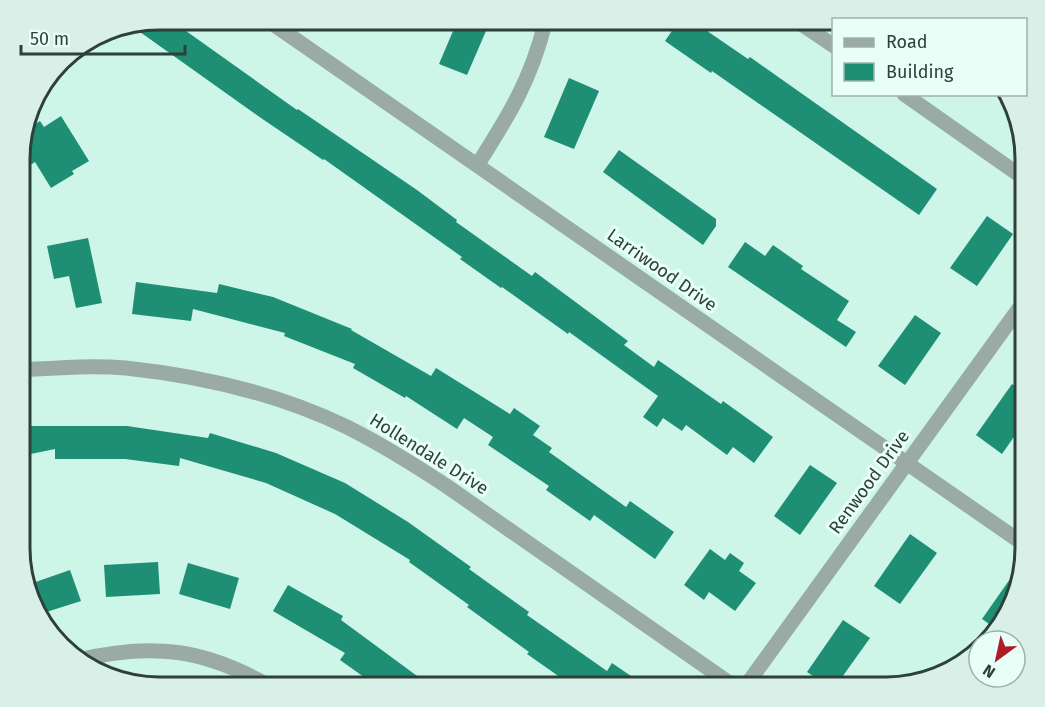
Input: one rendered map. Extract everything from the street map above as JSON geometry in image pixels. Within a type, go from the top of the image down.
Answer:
[{"type":"street","name":"Larriwood Drive","points":[[282,30],[1015,539]]},
{"type":"street","points":[[478,164],[522,91],[539,49],[543,30]]},
{"type":"street","points":[[810,30],[832,45]]},
{"type":"street","points":[[907,96],[1015,172]]},
{"type":"street","name":"Renwood Drive","points":[[752,677],[1015,314]]},
{"type":"street","name":"Hollendale Drive","points":[[30,369],[72,367],[125,368],[182,376],[240,388],[294,405],[345,426],[397,454],[446,485],[721,677]]},
{"type":"street","points":[[91,657],[110,652],[178,651],[209,658],[253,677]]},
{"type":"building","points":[[185,30],[297,110],[417,190],[457,220],[456,222],[532,276],[535,272],[628,341],[624,345],[654,367],[658,360],[721,404],[723,401],[773,437],[754,463],[733,447],[727,455],[686,425],[682,431],[663,418],[657,427],[643,417],[658,396],[569,332],[568,334],[460,259],[462,257],[324,159],[261,118],[139,31]]},
{"type":"building","points":[[453,30],[486,30],[467,75],[439,64]]},
{"type":"building","points":[[673,30],[706,30],[748,59],[750,57],[937,189],[919,215],[712,71],[711,73],[665,41]]},
{"type":"building","points":[[569,78],[599,91],[574,149],[544,137]]},
{"type":"building","points":[[61,116],[89,161],[72,171],[74,174],[51,188],[35,162],[30,165],[34,126],[40,121],[44,127]]},
{"type":"building","points":[[619,150],[716,219],[716,226],[703,245],[603,172]]},
{"type":"building","points":[[987,216],[1013,234],[977,286],[950,268]]},
{"type":"building","points":[[88,238],[102,303],[76,308],[69,276],[54,279],[47,246]]},
{"type":"building","points":[[745,242],[765,256],[773,245],[803,266],[801,269],[849,301],[837,320],[856,332],[846,347],[728,267]]},
{"type":"building","points":[[136,282],[217,293],[219,284],[273,297],[352,329],[431,376],[436,368],[510,414],[514,408],[540,426],[533,435],[552,448],[549,452],[626,507],[630,501],[674,532],[655,559],[594,515],[590,521],[546,490],[549,486],[488,445],[493,437],[464,418],[457,429],[406,396],[405,398],[353,368],[355,364],[284,336],[285,333],[193,309],[191,321],[132,314]]},
{"type":"building","points":[[915,315],[941,333],[905,385],[878,366]]},
{"type":"building","points":[[1012,384],[1015,386],[1015,435],[1002,454],[976,435]]},
{"type":"building","points":[[30,426],[127,426],[208,438],[210,433],[276,453],[345,483],[408,522],[529,612],[527,615],[607,671],[612,663],[632,677],[560,677],[467,607],[469,605],[409,562],[410,560],[335,514],[266,483],[180,458],[179,466],[125,459],[55,459],[55,449],[30,454]]},
{"type":"building","points":[[810,465],[837,483],[800,535],[774,516]]},
{"type":"building","points":[[910,534],[937,553],[900,604],[874,586]]},
{"type":"building","points":[[710,549],[725,560],[730,553],[744,563],[739,571],[756,583],[735,611],[709,592],[704,600],[684,585]]},
{"type":"building","points":[[158,562],[160,594],[106,597],[104,565]]},
{"type":"building","points":[[188,563],[239,578],[230,609],[179,594]]},
{"type":"building","points":[[70,570],[81,601],[47,612],[35,582]]},
{"type":"building","points":[[1010,579],[1002,605],[989,624],[982,619]]},
{"type":"building","points":[[288,585],[343,616],[341,620],[418,677],[364,677],[340,660],[345,653],[273,611]]},
{"type":"building","points":[[843,620],[870,638],[842,677],[814,677],[807,672]]}]
